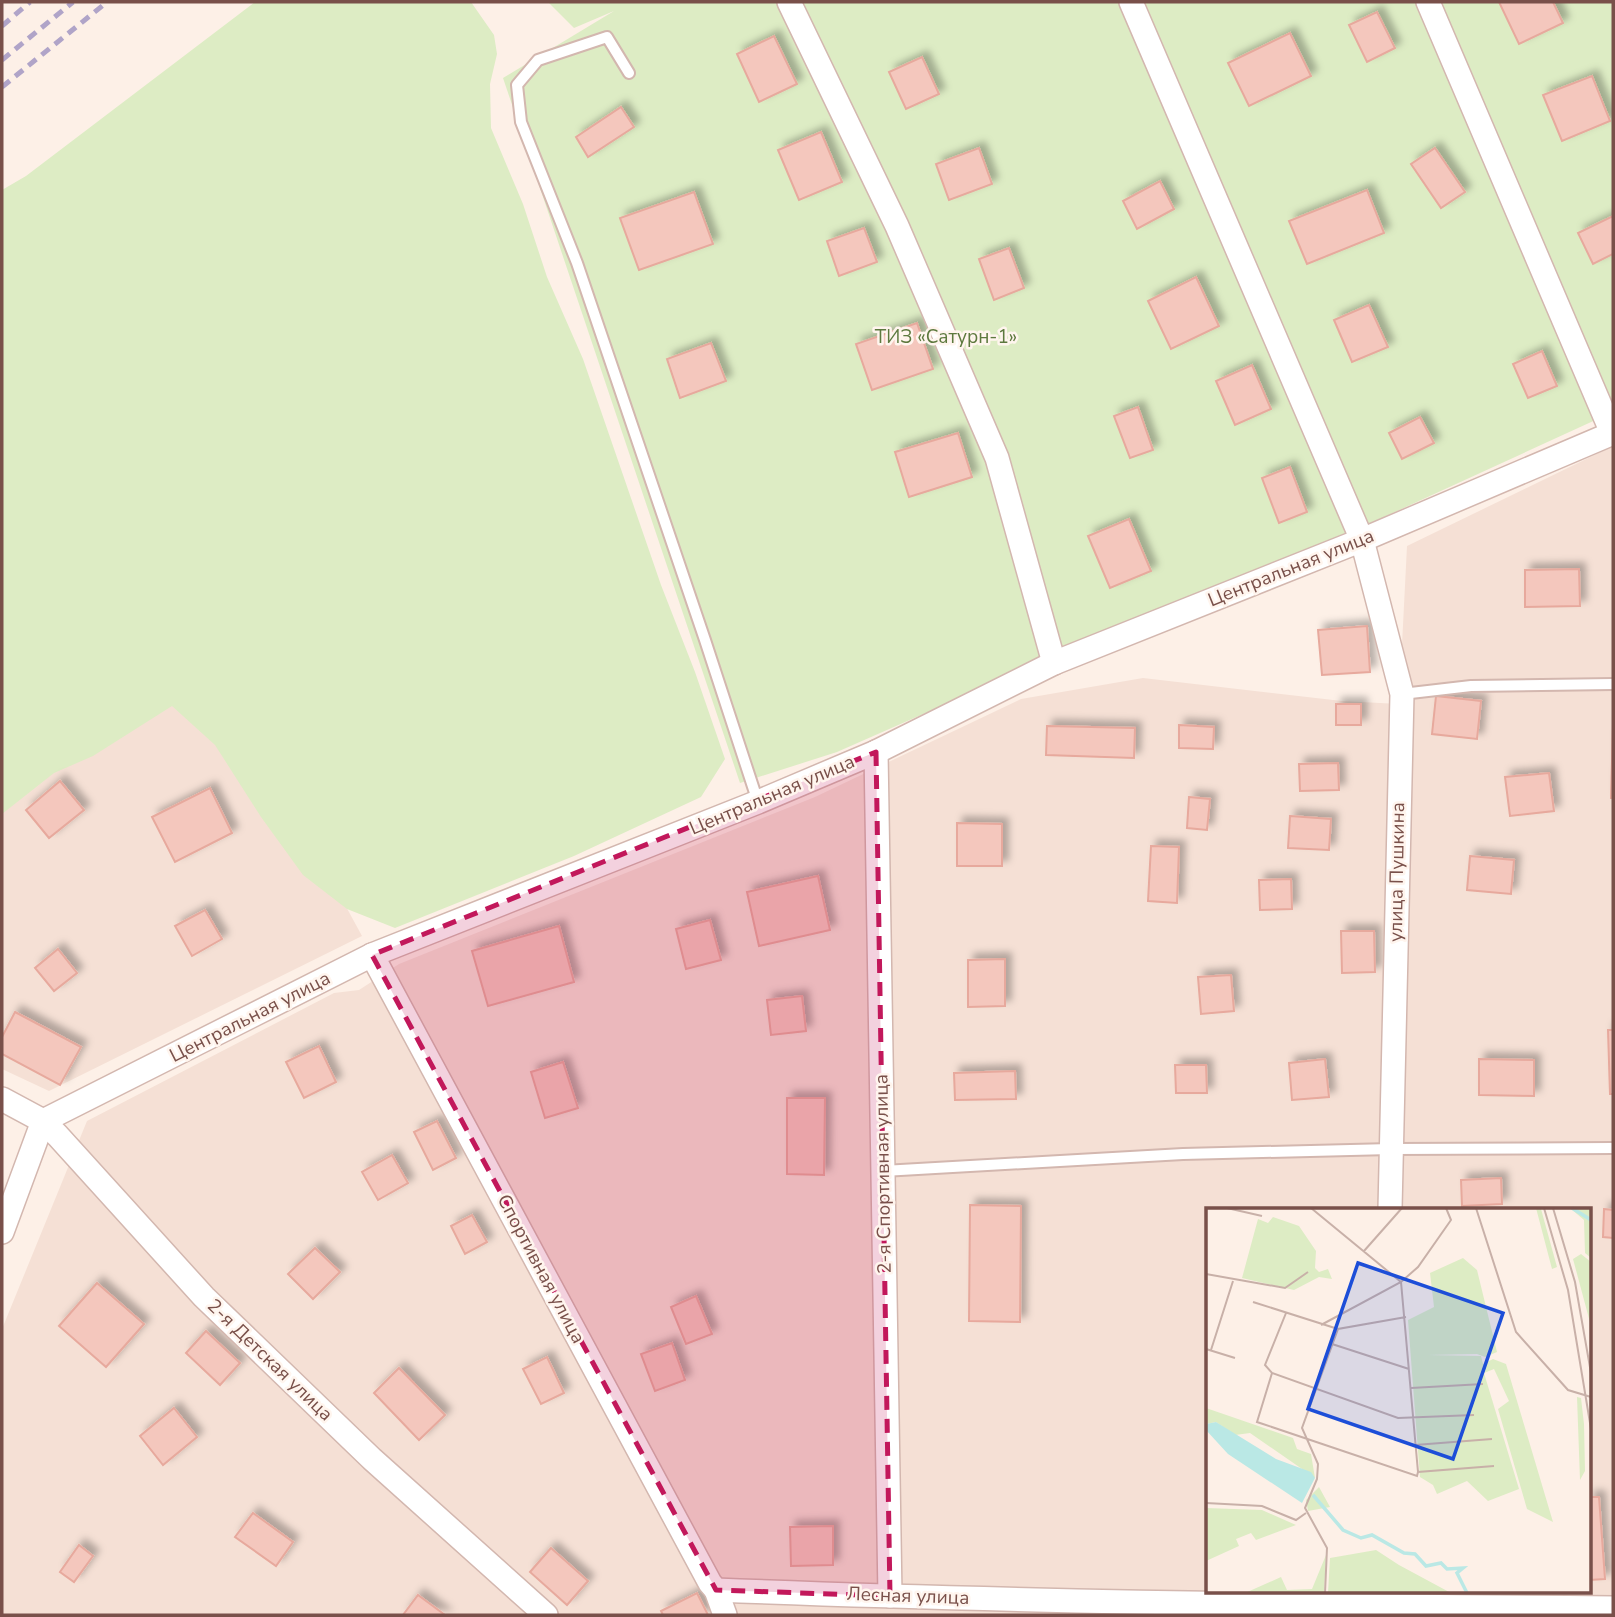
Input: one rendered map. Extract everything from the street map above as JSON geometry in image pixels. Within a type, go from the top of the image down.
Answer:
[{"type":"street","points":[[789,2],[897,226],[997,458],[1054,663]]},
{"type":"street","name":"улица Пушкина","points":[[1131,2],[1362,540],[1402,694],[1390,1208]]},
{"type":"street","points":[[1428,2],[1613,433]]},
{"type":"street","name":"Центральная улица","points":[[43,1121],[372,955],[758,802],[876,752],[1054,663],[1362,540],[1613,433]]},
{"type":"street","name":"2-я Спортивная улица","points":[[876,752],[890,1596]]},
{"type":"street","name":"Спортивная улица","points":[[372,955],[713,1586],[725,1615]]},
{"type":"street","name":"2-я Детская улица","points":[[2,1099],[43,1121],[204,1297],[372,1460],[546,1615]]},
{"type":"street","points":[[2,1232],[43,1121]]},
{"type":"street","name":"Лесная улица","points":[[713,1586],[890,1596],[1613,1608]]},
{"type":"lane","points":[[629,73],[607,37],[538,60],[517,85],[521,122],[581,275],[758,802]]},
{"type":"lane","points":[[1402,694],[1471,686],[1613,684]]},
{"type":"lane","points":[[883,1171],[1183,1154],[1613,1148]]},
{"type":"highlighted area","points":[[876,752],[890,1596],[716,1590],[372,955]]},
{"type":"shaded area","points":[[1613,446],[1613,1615],[2,1615],[2,1329],[87,1121],[334,993],[359,990],[399,964],[815,797],[1021,699],[1143,678],[1342,701],[1399,704],[1407,546]]},
{"type":"shaded area","points":[[215,666],[362,936],[49,1091],[2,1069],[2,784]]},
{"type":"green space","points":[[255,2],[471,2],[494,35],[497,54],[490,84],[491,128],[523,204],[547,277],[583,359],[661,585],[725,759],[701,797],[574,856],[395,928],[347,909],[303,875],[261,817],[215,745],[172,706],[93,756],[54,773],[2,814],[2,190],[26,176]]},
{"type":"green space","name":"ТИЗ «Сатурн-1»","points":[[548,2],[1613,2],[1613,412],[1384,517],[1114,630],[837,752],[740,783],[503,78],[614,11],[574,28]]},
{"type":"building","points":[[1499,2],[1553,2],[1563,23],[1519,44]]},
{"type":"building","points":[[1377,12],[1395,48],[1367,62],[1349,25]]},
{"type":"building","points":[[1290,33],[1311,76],[1249,106],[1228,63]]},
{"type":"building","points":[[774,36],[797,84],[759,102],[737,54]]},
{"type":"building","points":[[922,57],[939,94],[906,109],[889,72]]},
{"type":"building","points":[[1592,76],[1610,121],[1562,141],[1543,95]]},
{"type":"building","points":[[621,107],[634,127],[588,157],[576,137]]},
{"type":"building","points":[[821,132],[842,182],[799,200],[778,150]]},
{"type":"building","points":[[979,148],[992,184],[949,200],[936,164]]},
{"type":"building","points":[[1435,148],[1465,192],[1441,208],[1411,164]]},
{"type":"building","points":[[1160,181],[1174,209],[1137,229],[1123,201]]},
{"type":"building","points":[[1367,190],[1384,233],[1307,264],[1289,221]]},
{"type":"building","points":[[694,192],[713,244],[639,270],[620,218]]},
{"type":"building","points":[[1613,216],[1613,254],[1593,264],[1578,233]]},
{"type":"building","points":[[864,228],[877,262],[839,276],[827,241]]},
{"type":"building","points":[[1009,248],[1024,288],[994,300],[979,259]]},
{"type":"building","points":[[1196,277],[1219,326],[1171,349],[1148,301]]},
{"type":"building","points":[[1369,305],[1388,347],[1352,362],[1334,320]]},
{"type":"building","points":[[917,323],[933,369],[872,390],[856,344]]},
{"type":"building","points":[[711,343],[726,381],[680,398],[667,359]]},
{"type":"building","points":[[1542,351],[1557,386],[1528,398],[1513,364]]},
{"type":"building","points":[[1252,365],[1271,409],[1235,425],[1216,381]]},
{"type":"building","points":[[1138,407],[1153,450],[1130,458],[1114,416]]},
{"type":"building","points":[[1420,417],[1434,443],[1402,459],[1389,433]]},
{"type":"building","points":[[958,433],[972,477],[909,497],[895,452]]},
{"type":"building","points":[[1290,467],[1307,512],[1279,523],[1262,478]]},
{"type":"building","points":[[1129,519],[1151,571],[1110,588],[1088,536]]},
{"type":"building","points":[[1579,569],[1580,606],[1525,607],[1525,570]]},
{"type":"building","points":[[1367,626],[1370,672],[1322,675],[1318,630]]},
{"type":"building","points":[[1436,696],[1481,701],[1477,739],[1432,734]]},
{"type":"building","points":[[1336,704],[1361,704],[1361,725],[1336,725]]},
{"type":"building","points":[[1613,723],[1613,798],[1611,798]]},
{"type":"building","points":[[1179,725],[1214,727],[1213,749],[1179,748]]},
{"type":"building","points":[[1047,726],[1135,728],[1134,758],[1046,755]]},
{"type":"building","points":[[1338,763],[1339,790],[1300,791],[1299,764]]},
{"type":"building","points":[[1549,773],[1554,811],[1510,816],[1505,777]]},
{"type":"building","points":[[60,781],[84,810],[49,838],[26,810]]},
{"type":"building","points":[[210,788],[232,833],[175,862],[152,817]]},
{"type":"building","points":[[1189,797],[1210,799],[1207,830],[1187,828]]},
{"type":"building","points":[[1290,816],[1331,819],[1329,850],[1288,848]]},
{"type":"building","points":[[957,823],[1002,824],[1002,866],[957,866]]},
{"type":"building","points":[[1151,846],[1179,847],[1177,903],[1148,901]]},
{"type":"building","points":[[1470,856],[1514,860],[1511,894],[1467,890]]},
{"type":"building","points":[[818,876],[830,930],[759,946],[747,892]]},
{"type":"building","points":[[1291,879],[1292,909],[1260,910],[1259,880]]},
{"type":"building","points":[[205,910],[222,939],[192,956],[175,926]]},
{"type":"building","points":[[710,920],[721,960],[686,969],[676,929]]},
{"type":"building","points":[[559,926],[574,982],[488,1006],[472,951]]},
{"type":"building","points":[[1341,931],[1374,931],[1375,972],[1342,973]]},
{"type":"building","points":[[58,949],[77,973],[54,991],[35,968]]},
{"type":"building","points":[[1005,959],[1005,1006],[968,1007],[968,960]]},
{"type":"building","points":[[1231,975],[1234,1011],[1201,1014],[1198,977]]},
{"type":"building","points":[[802,996],[806,1031],[771,1035],[767,1000]]},
{"type":"building","points":[[15,1012],[81,1047],[60,1085],[2,1054],[2,1037]]},
{"type":"building","points":[[1608,1030],[1613,1030],[1613,1094],[1610,1094]]},
{"type":"building","points":[[319,1046],[336,1082],[304,1098],[286,1062]]},
{"type":"building","points":[[1325,1059],[1329,1097],[1292,1100],[1289,1063]]},
{"type":"building","points":[[1479,1059],[1534,1060],[1534,1096],[1479,1095]]},
{"type":"building","points":[[563,1062],[578,1108],[545,1118],[531,1072]]},
{"type":"building","points":[[1175,1065],[1206,1065],[1207,1093],[1176,1093]]},
{"type":"building","points":[[1015,1071],[1016,1099],[955,1100],[954,1073]]},
{"type":"building","points":[[787,1098],[825,1098],[824,1175],[787,1174]]},
{"type":"building","points":[[437,1121],[456,1158],[433,1170],[414,1132]]},
{"type":"building","points":[[392,1155],[408,1183],[378,1200],[362,1172]]},
{"type":"building","points":[[1501,1178],[1502,1204],[1462,1206],[1461,1180]]},
{"type":"building","points":[[970,1205],[1021,1206],[1020,1322],[969,1321]]},
{"type":"building","points":[[1604,1209],[1613,1210],[1613,1238],[1603,1237]]},
{"type":"building","points":[[472,1215],[487,1242],[465,1254],[451,1226]]},
{"type":"building","points":[[315,1248],[340,1272],[313,1299],[288,1274]]},
{"type":"building","points":[[97,1283],[144,1324],[106,1367],[59,1326]]},
{"type":"building","points":[[696,1296],[712,1334],[686,1344],[671,1307]]},
{"type":"building","points":[[206,1331],[240,1363],[220,1385],[186,1353]]},
{"type":"building","points":[[672,1343],[685,1380],[655,1391],[641,1354]]},
{"type":"building","points":[[547,1357],[564,1393],[541,1404],[523,1369]]},
{"type":"building","points":[[399,1368],[445,1415],[419,1440],[374,1393]]},
{"type":"building","points":[[174,1408],[197,1437],[163,1465],[140,1436]]},
{"type":"building","points":[[1590,1497],[1599,1497],[1605,1579],[1590,1580]]},
{"type":"building","points":[[253,1513],[293,1542],[276,1566],[235,1537]]},
{"type":"building","points":[[833,1526],[833,1565],[791,1566],[790,1527]]},
{"type":"building","points":[[79,1545],[93,1556],[74,1582],[60,1572]]},
{"type":"building","points":[[551,1548],[588,1581],[567,1605],[530,1572]]},
{"type":"building","points":[[697,1593],[708,1615],[663,1615],[661,1611]]},
{"type":"building","points":[[418,1595],[445,1615],[403,1615]]},
{"type":"railway","points":[[2,26],[30,2]]},
{"type":"railway","points":[[2,60],[73,2]]},
{"type":"railway","points":[[2,87],[107,2]]}]
